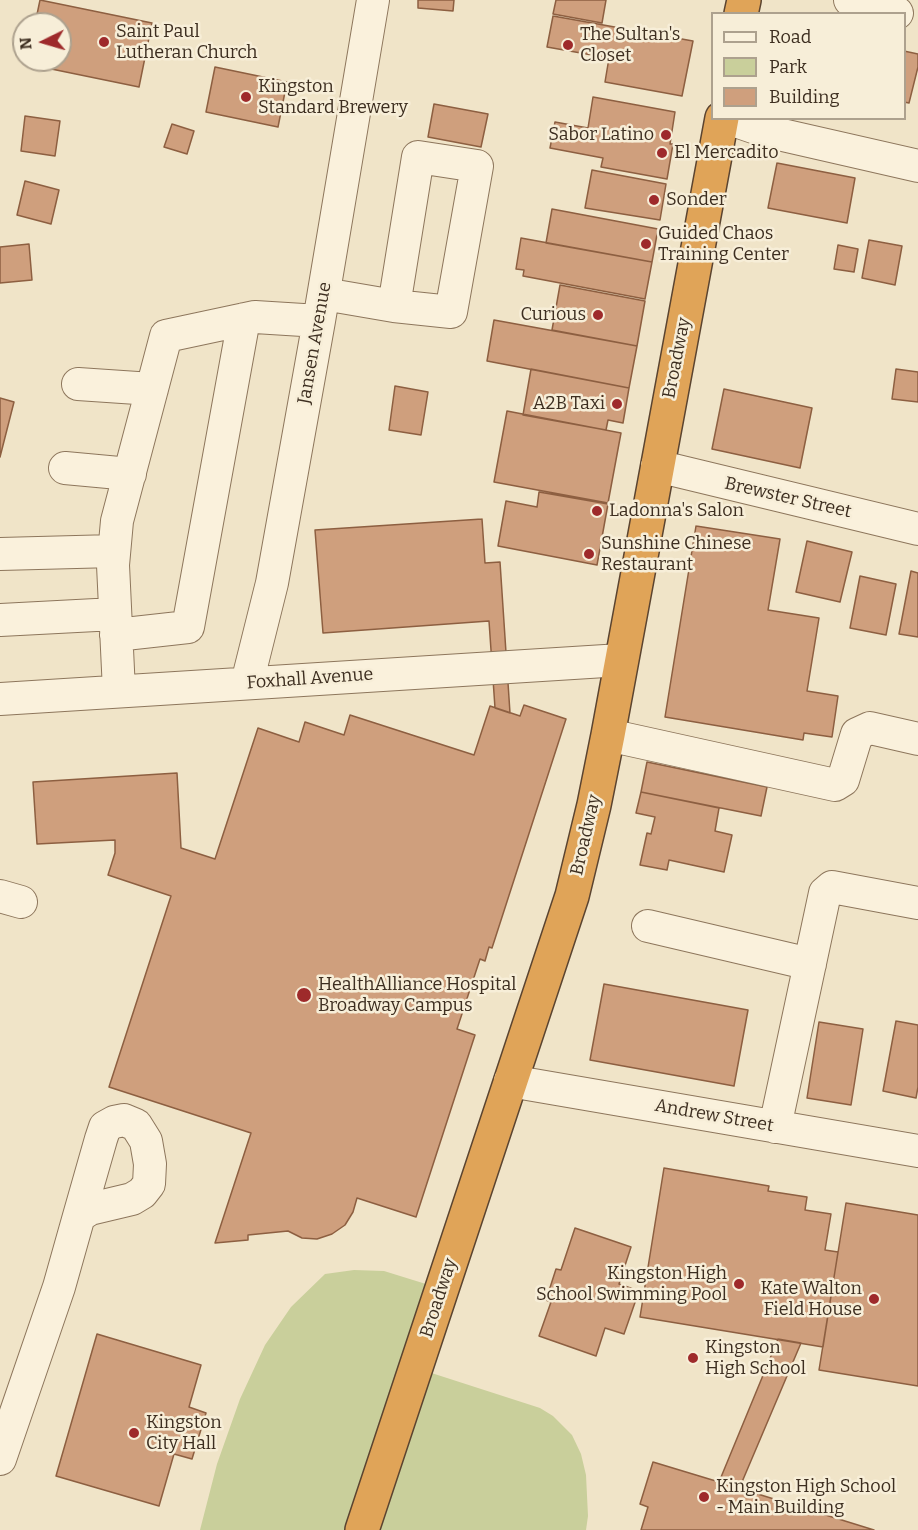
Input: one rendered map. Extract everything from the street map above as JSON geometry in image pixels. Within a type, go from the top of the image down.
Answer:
[{"type":"highway","name":"Broadway","points":[[362,1530],[572,896],[608,735],[722,120]]},
{"type":"street","points":[[850,0],[865,7],[892,12]]},
{"type":"street","name":"Jansen Avenue","points":[[248,683],[272,583],[322,307],[365,2]]},
{"type":"street","points":[[733,120],[765,130],[918,166]]},
{"type":"street","points":[[119,691],[113,565],[117,521],[166,336],[255,316],[322,307],[394,306],[451,312],[477,166],[418,157],[394,306]]},
{"type":"street","points":[[0,620],[188,627],[244,319]]},
{"type":"street","points":[[78,384],[152,389]]},
{"type":"street","name":"Brewster Street","points":[[657,466],[918,529]]},
{"type":"street","points":[[65,468],[130,474]]},
{"type":"street","points":[[0,554],[114,551]]},
{"type":"street","name":"Foxhall Avenue","points":[[0,699],[621,660]]},
{"type":"street","points":[[608,735],[835,785],[843,780],[857,734],[870,728],[918,739]]},
{"type":"street","points":[[775,1127],[825,893],[831,887],[918,903]]},
{"type":"street","points":[[648,926],[810,964]]},
{"type":"street","name":"Andrew Street","points":[[510,1082],[918,1151]]},
{"type":"street","points":[[0,1460],[59,1287],[79,1216]]},
{"type":"green space","points":[[354,1270],[384,1271],[442,1289],[416,1368],[540,1408],[553,1416],[572,1435],[581,1454],[586,1475],[588,1516],[586,1530],[200,1530],[217,1464],[240,1399],[265,1345],[291,1307],[325,1274]]},
{"type":"building","name":"Saint Paul Lutheran Church","points":[[40,0],[152,23],[139,87],[66,72],[72,72],[72,12],[38,12]]},
{"type":"building","points":[[418,0],[454,0],[453,11],[418,8]]},
{"type":"building","points":[[556,0],[606,0],[602,23],[553,14]]},
{"type":"building","points":[[553,16],[693,41],[682,96],[605,82],[609,58],[547,47]]},
{"type":"building","points":[[906,51],[918,54],[918,67],[909,103],[906,102]]},
{"type":"building","name":"Kingston Standard Brewery","points":[[215,67],[287,82],[278,127],[206,112]]},
{"type":"building","points":[[593,97],[675,112],[670,144],[673,144],[667,179],[601,167],[603,158],[550,148],[555,122],[588,128]]},
{"type":"building","points":[[434,104],[488,114],[481,147],[428,137]]},
{"type":"building","points":[[25,116],[60,121],[55,156],[21,151]]},
{"type":"building","points":[[172,124],[194,131],[187,154],[164,147]]},
{"type":"building","points":[[777,163],[855,178],[847,223],[768,208]]},
{"type":"building","points":[[592,170],[666,184],[660,220],[585,208]]},
{"type":"building","points":[[25,181],[59,190],[51,224],[17,215]]},
{"type":"building","points":[[552,209],[658,229],[652,262],[546,243]]},
{"type":"building","points":[[521,238],[652,262],[645,299],[523,276],[524,270],[516,269]]},
{"type":"building","points":[[869,240],[902,246],[895,285],[862,278]]},
{"type":"building","points":[[29,244],[32,280],[0,283],[0,247]]},
{"type":"building","points":[[838,245],[858,249],[854,272],[834,269]]},
{"type":"building","name":"Curious","points":[[560,285],[645,301],[637,346],[552,330]]},
{"type":"building","points":[[494,320],[637,346],[629,388],[487,361]]},
{"type":"building","points":[[531,369],[629,388],[623,423],[608,420],[606,430],[523,415]]},
{"type":"building","points":[[896,369],[918,372],[918,402],[892,399]]},
{"type":"building","points":[[395,386],[428,392],[421,435],[389,430]]},
{"type":"building","points":[[724,389],[812,408],[800,468],[712,449]]},
{"type":"building","points":[[0,398],[14,402],[0,457]]},
{"type":"building","points":[[507,411],[621,433],[608,503],[494,482]]},
{"type":"building","points":[[539,492],[608,504],[597,565],[498,546],[506,501],[537,507]]},
{"type":"building","points":[[482,519],[485,563],[500,562],[510,713],[495,708],[489,621],[323,633],[315,530]]},
{"type":"building","points":[[696,526],[780,539],[768,610],[819,618],[807,691],[838,696],[832,737],[804,733],[803,740],[665,717]]},
{"type":"building","points":[[807,541],[852,552],[840,602],[796,592]]},
{"type":"building","points":[[911,571],[918,573],[918,637],[899,634]]},
{"type":"building","points":[[860,576],[896,584],[886,635],[850,628]]},
{"type":"building","name":"HealthAlliance Hospital Broadway Campus","points":[[524,705],[566,719],[492,948],[489,947],[485,961],[480,959],[457,1029],[475,1035],[416,1217],[357,1198],[353,1212],[345,1225],[332,1234],[317,1239],[302,1238],[288,1231],[248,1235],[248,1240],[215,1243],[251,1133],[109,1087],[171,896],[108,875],[115,853],[115,840],[37,844],[33,782],[177,773],[181,848],[215,859],[258,728],[299,742],[305,722],[344,735],[350,715],[474,755],[490,706],[520,716]]},
{"type":"building","points":[[647,762],[767,787],[761,816],[641,792]]},
{"type":"building","points":[[641,792],[719,808],[715,831],[732,835],[724,872],[669,860],[667,870],[640,865],[647,833],[651,834],[655,817],[636,813]]},
{"type":"building","points":[[604,984],[748,1010],[734,1086],[590,1060]]},
{"type":"building","points":[[896,1021],[918,1025],[916,1098],[883,1091]]},
{"type":"building","points":[[819,1022],[863,1029],[851,1105],[807,1098]]},
{"type":"building","name":"Kingston High School Swimming Pool","points":[[664,1168],[769,1186],[768,1191],[807,1197],[805,1210],[831,1214],[825,1250],[838,1252],[823,1347],[640,1317]]},
{"type":"building","name":"Kate Walton Field House","points":[[846,1203],[918,1215],[918,1386],[819,1370]]},
{"type":"building","points":[[575,1228],[631,1247],[619,1284],[639,1291],[624,1334],[605,1328],[596,1356],[539,1336],[551,1302],[546,1300],[556,1269],[561,1270]]},
{"type":"building","name":"Kingston City Hall","points":[[97,1334],[201,1365],[189,1407],[206,1413],[192,1459],[174,1454],[159,1506],[56,1476]]},
{"type":"building","points":[[778,1339],[801,1343],[739,1489],[719,1482]]},
{"type":"building","name":"Kingston High School - Main Building","points":[[653,1462],[874,1530],[641,1530],[648,1507],[640,1504]]},
{"type":"place","name":"Saint Paul Lutheran Church","points":[[104,42]]},
{"type":"place","name":"The Sultan's Closet","points":[[568,45]]},
{"type":"place","name":"Kingston Standard Brewery","points":[[246,97]]},
{"type":"place","name":"Sabor Latino","points":[[666,135]]},
{"type":"place","name":"El Mercadito","points":[[662,153]]},
{"type":"place","name":"Sonder","points":[[654,200]]},
{"type":"place","name":"Guided Chaos Training Center","points":[[646,244]]},
{"type":"place","name":"Curious","points":[[598,315]]},
{"type":"place","name":"A2B Taxi","points":[[617,404]]},
{"type":"place","name":"Ladonna's Salon","points":[[597,511]]},
{"type":"place","name":"Sunshine Chinese Restaurant","points":[[589,554]]},
{"type":"place","name":"HealthAlliance Hospital Broadway Campus","points":[[304,995]]},
{"type":"place","name":"Kingston High School Swimming Pool","points":[[739,1284]]},
{"type":"place","name":"Kate Walton Field House","points":[[874,1299]]},
{"type":"place","name":"Kingston High School","points":[[693,1358]]},
{"type":"place","name":"Kingston City Hall","points":[[134,1433]]},
{"type":"place","name":"Kingston High School - Main Building","points":[[704,1497]]}]
